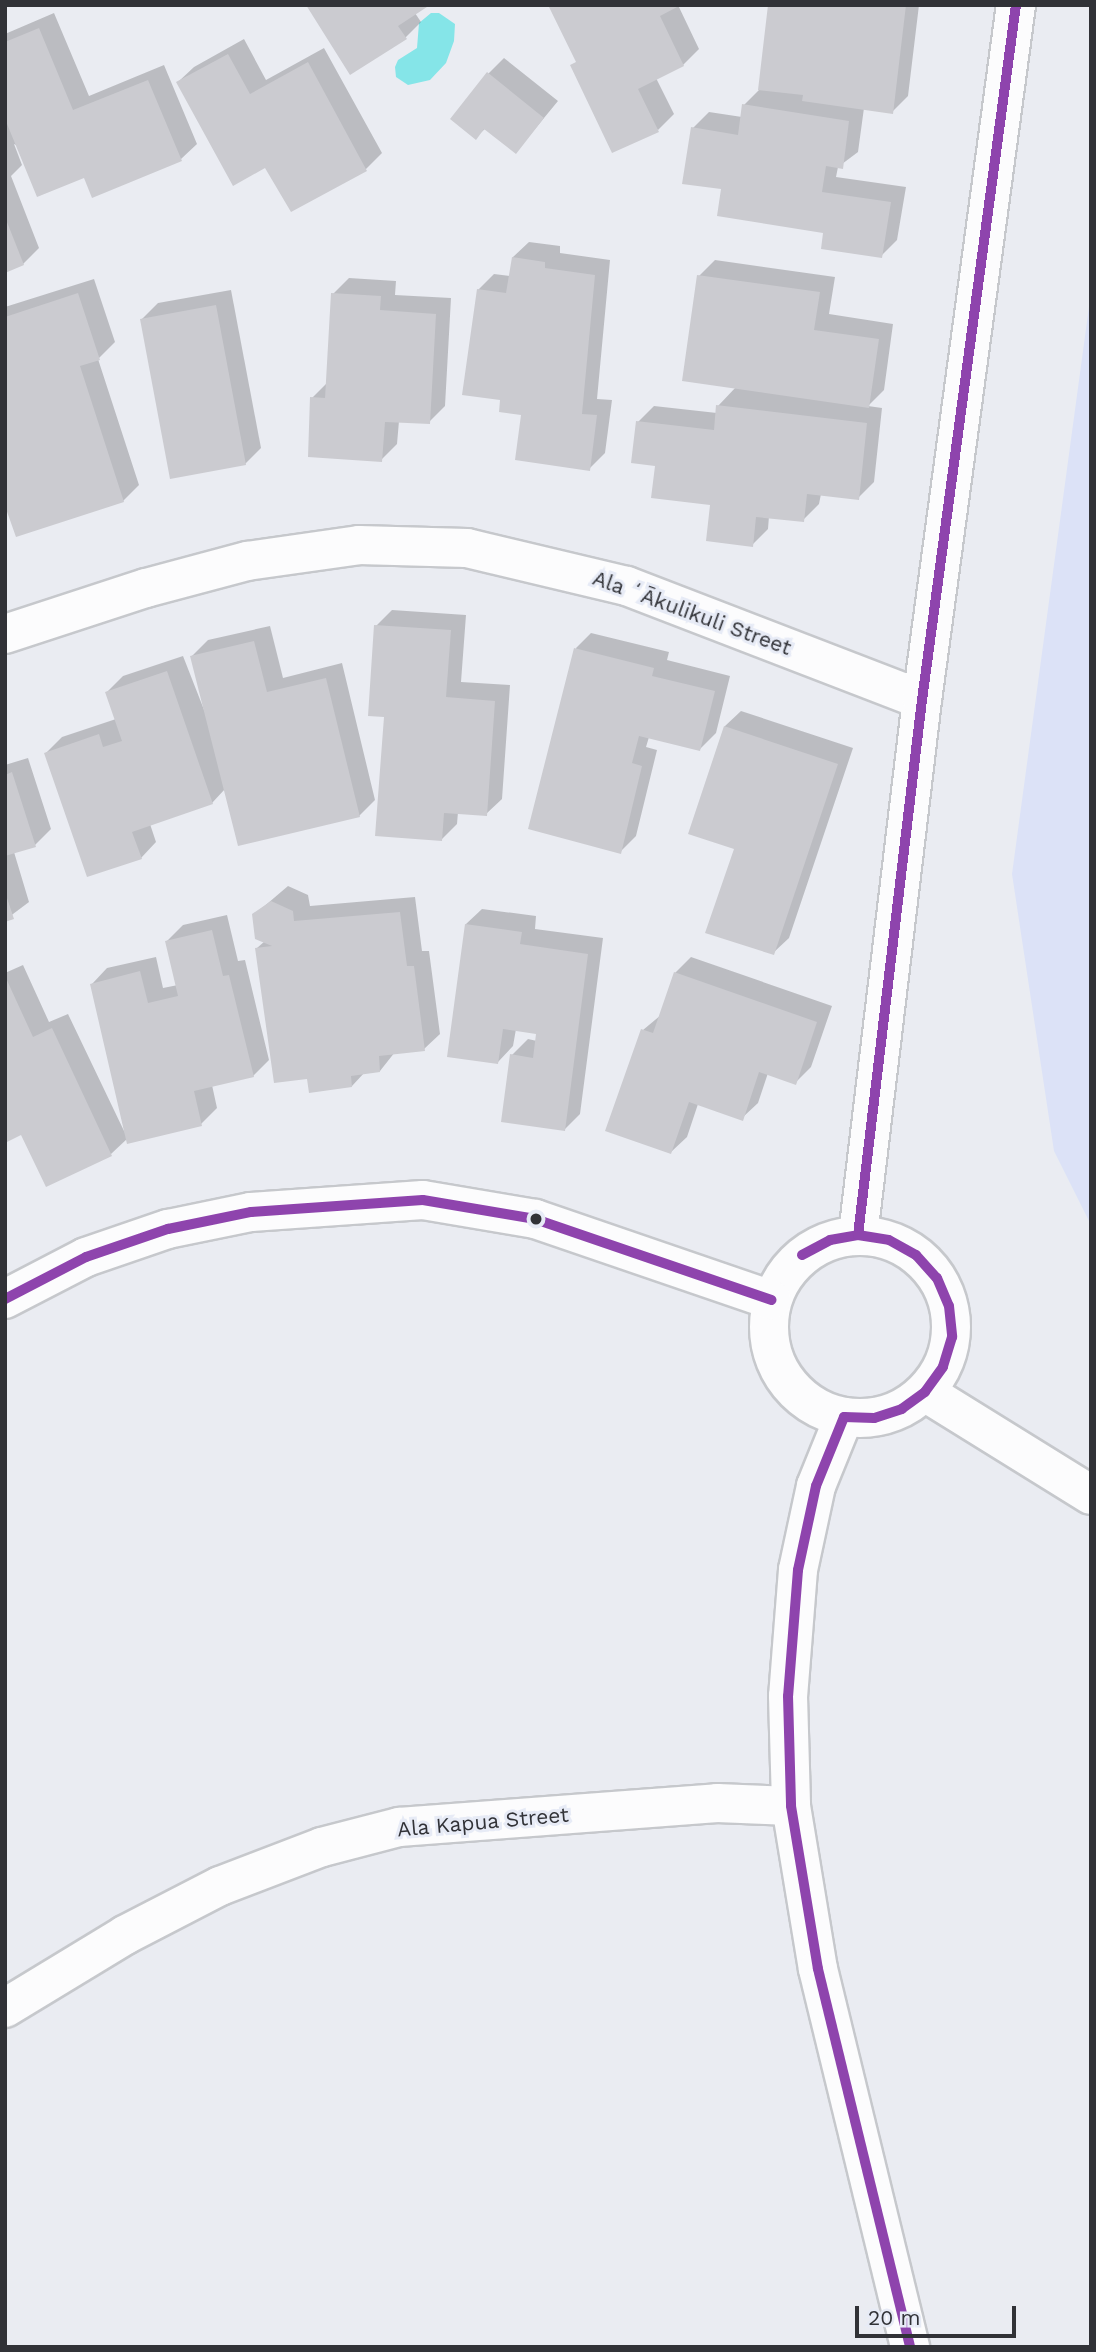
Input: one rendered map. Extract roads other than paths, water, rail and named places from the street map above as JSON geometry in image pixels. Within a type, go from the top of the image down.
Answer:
[{"type":"street","points":[[858,1235],[922,700],[1016,5]]},
{"type":"street","name":"Ala ʻĀkulikuli Street","points":[[5,634],[146,588],[247,561],[359,545],[467,548],[627,586],[922,700]]},
{"type":"street","points":[[5,1300],[86,1257],[168,1229],[251,1212],[423,1200],[535,1219],[771,1300]]},
{"type":"street","points":[[858,1235],[889,1240],[916,1255],[937,1278],[949,1306],[951,1337],[943,1367],[925,1392],[902,1409],[874,1418],[845,1417],[814,1408],[791,1388],[775,1361],[770,1341],[771,1300],[784,1274],[804,1253],[831,1240],[858,1235]]},
{"type":"street","points":[[925,1392],[1091,1495]]},
{"type":"street","points":[[845,1417],[816,1486],[798,1570],[788,1696],[791,1806],[818,1969],[910,2347]]},
{"type":"street","name":"Ala Kapua Street","points":[[5,2008],[125,1935],[220,1885],[322,1847],[399,1827],[717,1803],[791,1806]]},
{"type":"water","points":[[431,13],[439,13],[455,24],[454,41],[446,63],[430,80],[408,85],[396,77],[395,67],[398,60],[417,48],[419,23]]}]
